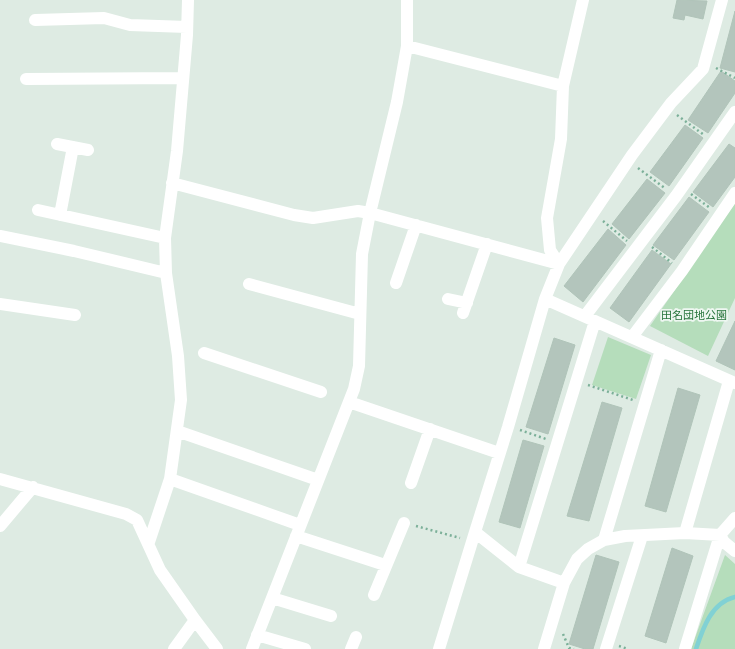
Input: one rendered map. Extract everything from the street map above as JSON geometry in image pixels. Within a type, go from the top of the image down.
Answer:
[{"type":"street","points":[[149,542],[170,479],[181,400],[178,356],[166,273],[165,238],[183,78],[188,0]]},
{"type":"street","points":[[252,649],[354,389],[359,366],[360,270],[370,213],[397,102],[407,46],[407,0]]},
{"type":"street","points":[[559,264],[550,250],[547,218],[561,139],[563,86],[583,0]]},
{"type":"street","points":[[439,649],[508,427],[545,299],[559,264],[667,107],[703,69],[722,0]]},
{"type":"street","points":[[35,20],[104,18],[130,25],[187,27]]},
{"type":"street","points":[[407,46],[563,86]]},
{"type":"street","points":[[26,79],[183,78]]},
{"type":"street","points":[[519,567],[576,381],[590,319],[640,244],[679,192],[735,112]]},
{"type":"street","points":[[57,144],[88,150]]},
{"type":"street","points":[[60,215],[73,147]]},
{"type":"street","points":[[172,183],[294,215],[313,218],[358,211],[370,213],[559,264]]},
{"type":"street","points":[[632,337],[682,271],[735,193]]},
{"type":"street","points":[[38,210],[165,238]]},
{"type":"street","points":[[396,283],[416,225]]},
{"type":"street","points":[[0,236],[74,251],[166,273]]},
{"type":"street","points":[[448,298],[465,308],[487,244]]},
{"type":"street","points":[[249,284],[360,314]]},
{"type":"street","points":[[545,299],[732,382],[684,533]]},
{"type":"street","points":[[0,304],[75,315]]},
{"type":"street","points":[[604,540],[661,350]]},
{"type":"street","points":[[204,353],[321,392]]},
{"type":"street","points":[[350,402],[499,453]]},
{"type":"street","points":[[411,482],[430,429]]},
{"type":"street","points":[[177,431],[318,480]]},
{"type":"street","points":[[0,479],[126,514],[137,520],[149,542],[160,570],[217,649]]},
{"type":"street","points":[[170,479],[385,565]]},
{"type":"street","points":[[0,526],[33,487]]},
{"type":"street","points":[[685,649],[720,534],[735,518]]},
{"type":"street","points":[[374,595],[385,565],[404,523]]},
{"type":"street","points":[[544,649],[564,583],[577,559],[588,549],[604,540],[684,533],[720,534]]},
{"type":"street","points":[[720,534],[724,542],[735,551]]},
{"type":"street","points":[[606,649],[642,536]]},
{"type":"street","points":[[473,537],[519,567],[564,583]]},
{"type":"street","points":[[272,598],[331,616]]},
{"type":"street","points":[[174,649],[195,620]]},
{"type":"street","points":[[257,634],[305,649]]},
{"type":"street","points":[[351,649],[356,637]]},
{"type":"path","points":[[705,62],[735,78]]},
{"type":"path","points":[[667,107],[714,142]]},
{"type":"path","points":[[629,161],[720,216]]},
{"type":"path","points":[[593,213],[682,271]]},
{"type":"path","points":[[576,381],[644,404]]},
{"type":"path","points":[[508,427],[557,442]]},
{"type":"path","points":[[404,523],[473,537]]},
{"type":"green space","name":"田名団地公園","points":[[735,203],[735,298],[708,356],[650,326]]},
{"type":"green space","points":[[608,337],[651,355],[636,399],[592,385]]},
{"type":"green space","points":[[725,555],[735,564],[735,649],[691,649]]},
{"type":"building","points":[[677,0],[707,1],[703,19],[685,15],[684,20],[673,18]]},
{"type":"building","points":[[735,11],[735,72],[720,68]]},
{"type":"building","points":[[721,71],[735,81],[735,93],[708,133],[688,120]]},
{"type":"building","points":[[685,125],[703,138],[669,186],[650,172]]},
{"type":"building","points":[[729,144],[735,148],[735,177],[713,207],[693,192]]},
{"type":"building","points":[[647,179],[665,193],[629,239],[612,224]]},
{"type":"building","points":[[689,197],[709,212],[674,260],[653,245]]},
{"type":"building","points":[[608,229],[626,245],[583,302],[564,286]]},
{"type":"building","points":[[652,250],[671,264],[629,322],[610,308]]},
{"type":"building","points":[[735,321],[735,370],[716,361]]},
{"type":"building","points":[[554,338],[575,345],[548,434],[526,427]]},
{"type":"building","points":[[678,388],[700,395],[666,512],[645,506]]},
{"type":"building","points":[[602,402],[622,408],[589,521],[567,516]]},
{"type":"building","points":[[523,440],[544,446],[520,528],[499,522]]},
{"type":"building","points":[[672,548],[693,556],[666,643],[645,636]]},
{"type":"building","points":[[596,555],[619,562],[593,649],[585,649],[569,644]]},
{"type":"waterway","points":[[696,649],[709,617],[720,605],[735,597]]}]
